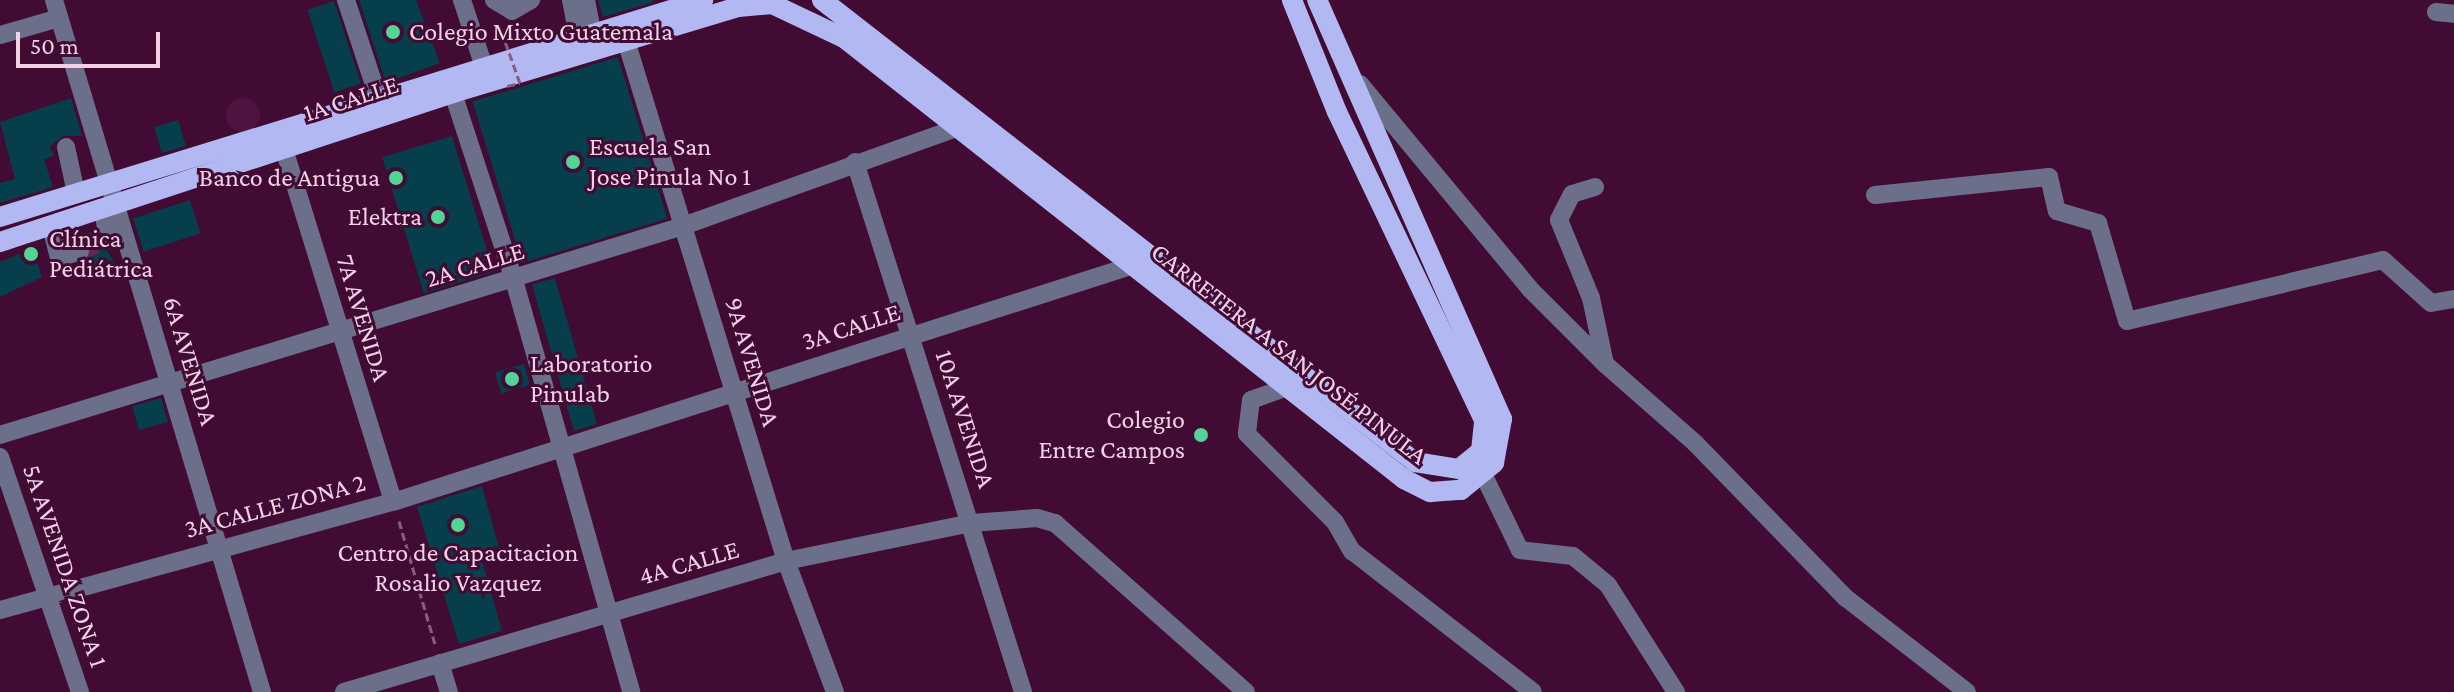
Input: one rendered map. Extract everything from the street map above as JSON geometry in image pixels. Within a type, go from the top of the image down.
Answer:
[{"type":"main road","name":"1A CALLE","points":[[450,84],[483,64],[703,0]]},
{"type":"main road","name":"CARRETERA A SAN JOSÉ PINULA","points":[[822,0],[1156,256],[1415,462],[1453,471],[1481,451],[1482,415],[1337,112],[1292,0]]},
{"type":"main road","points":[[1317,0],[1336,54],[1502,419],[1499,449],[1484,476]]},
{"type":"main road","name":"CARRETERA A SAN JOSÉ PINULA","points":[[720,13],[762,3],[805,13],[960,127],[1287,387],[1422,490],[1454,492],[1484,476]]},
{"type":"main road","name":"1A CALLE","points":[[0,217],[450,84],[627,44],[720,13]]},
{"type":"main road","name":"1A CALLE","points":[[0,242],[284,149],[381,106]]},
{"type":"street","points":[[346,0],[381,106]]},
{"type":"street","points":[[462,0],[483,64]]},
{"type":"street","points":[[494,0],[512,11],[531,0]]},
{"type":"street","points":[[571,0],[585,34]]},
{"type":"street","points":[[585,34],[586,0]]},
{"type":"street","points":[[0,35],[56,9]]},
{"type":"street","name":"6A AVENIDA","points":[[56,9],[111,182],[109,207],[221,547],[262,692]]},
{"type":"street","name":"9A AVENIDA","points":[[627,44],[786,561],[835,692]]},
{"type":"street","points":[[1336,54],[1499,254],[1605,364],[1696,444],[1846,598],[1967,692]]},
{"type":"street","points":[[450,84],[514,280],[631,692]]},
{"type":"street","name":"2A CALLE","points":[[0,435],[683,226],[960,127]]},
{"type":"street","points":[[66,147],[76,193]]},
{"type":"street","name":"7A AVENIDA","points":[[284,149],[393,502]]},
{"type":"street","name":"10A AVENIDA","points":[[855,162],[1023,692]]},
{"type":"street","points":[[1875,195],[2049,177],[2057,211],[2098,223],[2127,321],[2383,260],[2431,303],[2454,299]]},
{"type":"street","points":[[1595,187],[1572,194],[1559,220],[1591,298],[1605,364]]},
{"type":"street","points":[[108,240],[109,207]]},
{"type":"street","points":[[51,226],[59,258],[80,251]]},
{"type":"street","name":"3A CALLE","points":[[561,446],[1135,266],[1156,256]]},
{"type":"street","points":[[1287,387],[1251,400],[1247,434],[1335,522],[1352,551],[1533,692]]},
{"type":"street","name":"3A CALLE ZONA 2","points":[[0,610],[393,502],[561,446]]},
{"type":"street","name":"5A AVENIDA ZONA 1","points":[[0,457],[50,595],[80,692]]},
{"type":"street","points":[[1484,476],[1520,550],[1573,556],[1608,585],[1676,692]]},
{"type":"street","name":"4A CALLE","points":[[344,692],[786,561],[971,523],[1055,523],[1246,692]]},
{"type":"street","points":[[440,663],[449,692]]},
{"type":"path","points":[[507,86],[520,83],[505,41],[518,37]]},
{"type":"path","points":[[393,502],[440,663]]},
{"type":"shaded area","points":[[243,98],[255,103],[260,115],[255,127],[243,132],[231,127],[226,115],[231,103]]},
{"type":"building","name":"Colegio Mixto Guatemala","points":[[359,0],[416,0],[440,63],[386,83]]},
{"type":"building","points":[[598,0],[653,0],[654,2],[603,17]]},
{"type":"building","points":[[334,1],[361,84],[334,92],[307,10]]},
{"type":"building","name":"Escuela San Jose Pinula No 1","points":[[618,57],[667,219],[522,263],[473,101]]},
{"type":"building","points":[[71,98],[82,136],[63,136],[50,146],[54,156],[44,159],[53,187],[0,203],[0,183],[15,179],[0,122]]},
{"type":"building","points":[[178,120],[186,146],[162,153],[154,127]]},
{"type":"building","name":"Elektra","points":[[452,136],[494,272],[424,293],[382,157]]},
{"type":"building","points":[[190,200],[201,233],[144,252],[133,219]]},
{"type":"building","points":[[94,231],[115,263],[86,272],[92,248],[75,237]]},
{"type":"building","points":[[33,248],[42,277],[0,297],[0,262]]},
{"type":"building","points":[[555,278],[597,424],[574,431],[532,285]]},
{"type":"building","name":"Laboratorio Pinulab","points":[[524,364],[530,385],[501,393],[495,372]]},
{"type":"building","points":[[161,398],[168,422],[139,430],[132,406]]},
{"type":"building","points":[[482,486],[499,548],[480,554],[502,631],[459,644],[417,507]]},
{"type":"tunnel","points":[[80,251],[108,240]]},
{"type":"place","name":"Colegio Mixto Guatemala","points":[[393,32]]},
{"type":"place","name":"Escuela San Jose Pinula No 1","points":[[573,162]]},
{"type":"place","name":"Banco de Antigua","points":[[396,178]]},
{"type":"place","name":"Elektra","points":[[438,217]]},
{"type":"place","name":"Clínica Pediátrica","points":[[31,254]]},
{"type":"place","name":"Laboratorio Pinulab","points":[[512,379]]},
{"type":"place","name":"Colegio Entre Campos","points":[[1201,435]]},
{"type":"place","name":"Centro de Capacitacion Rosalio Vazquez","points":[[458,525]]}]
